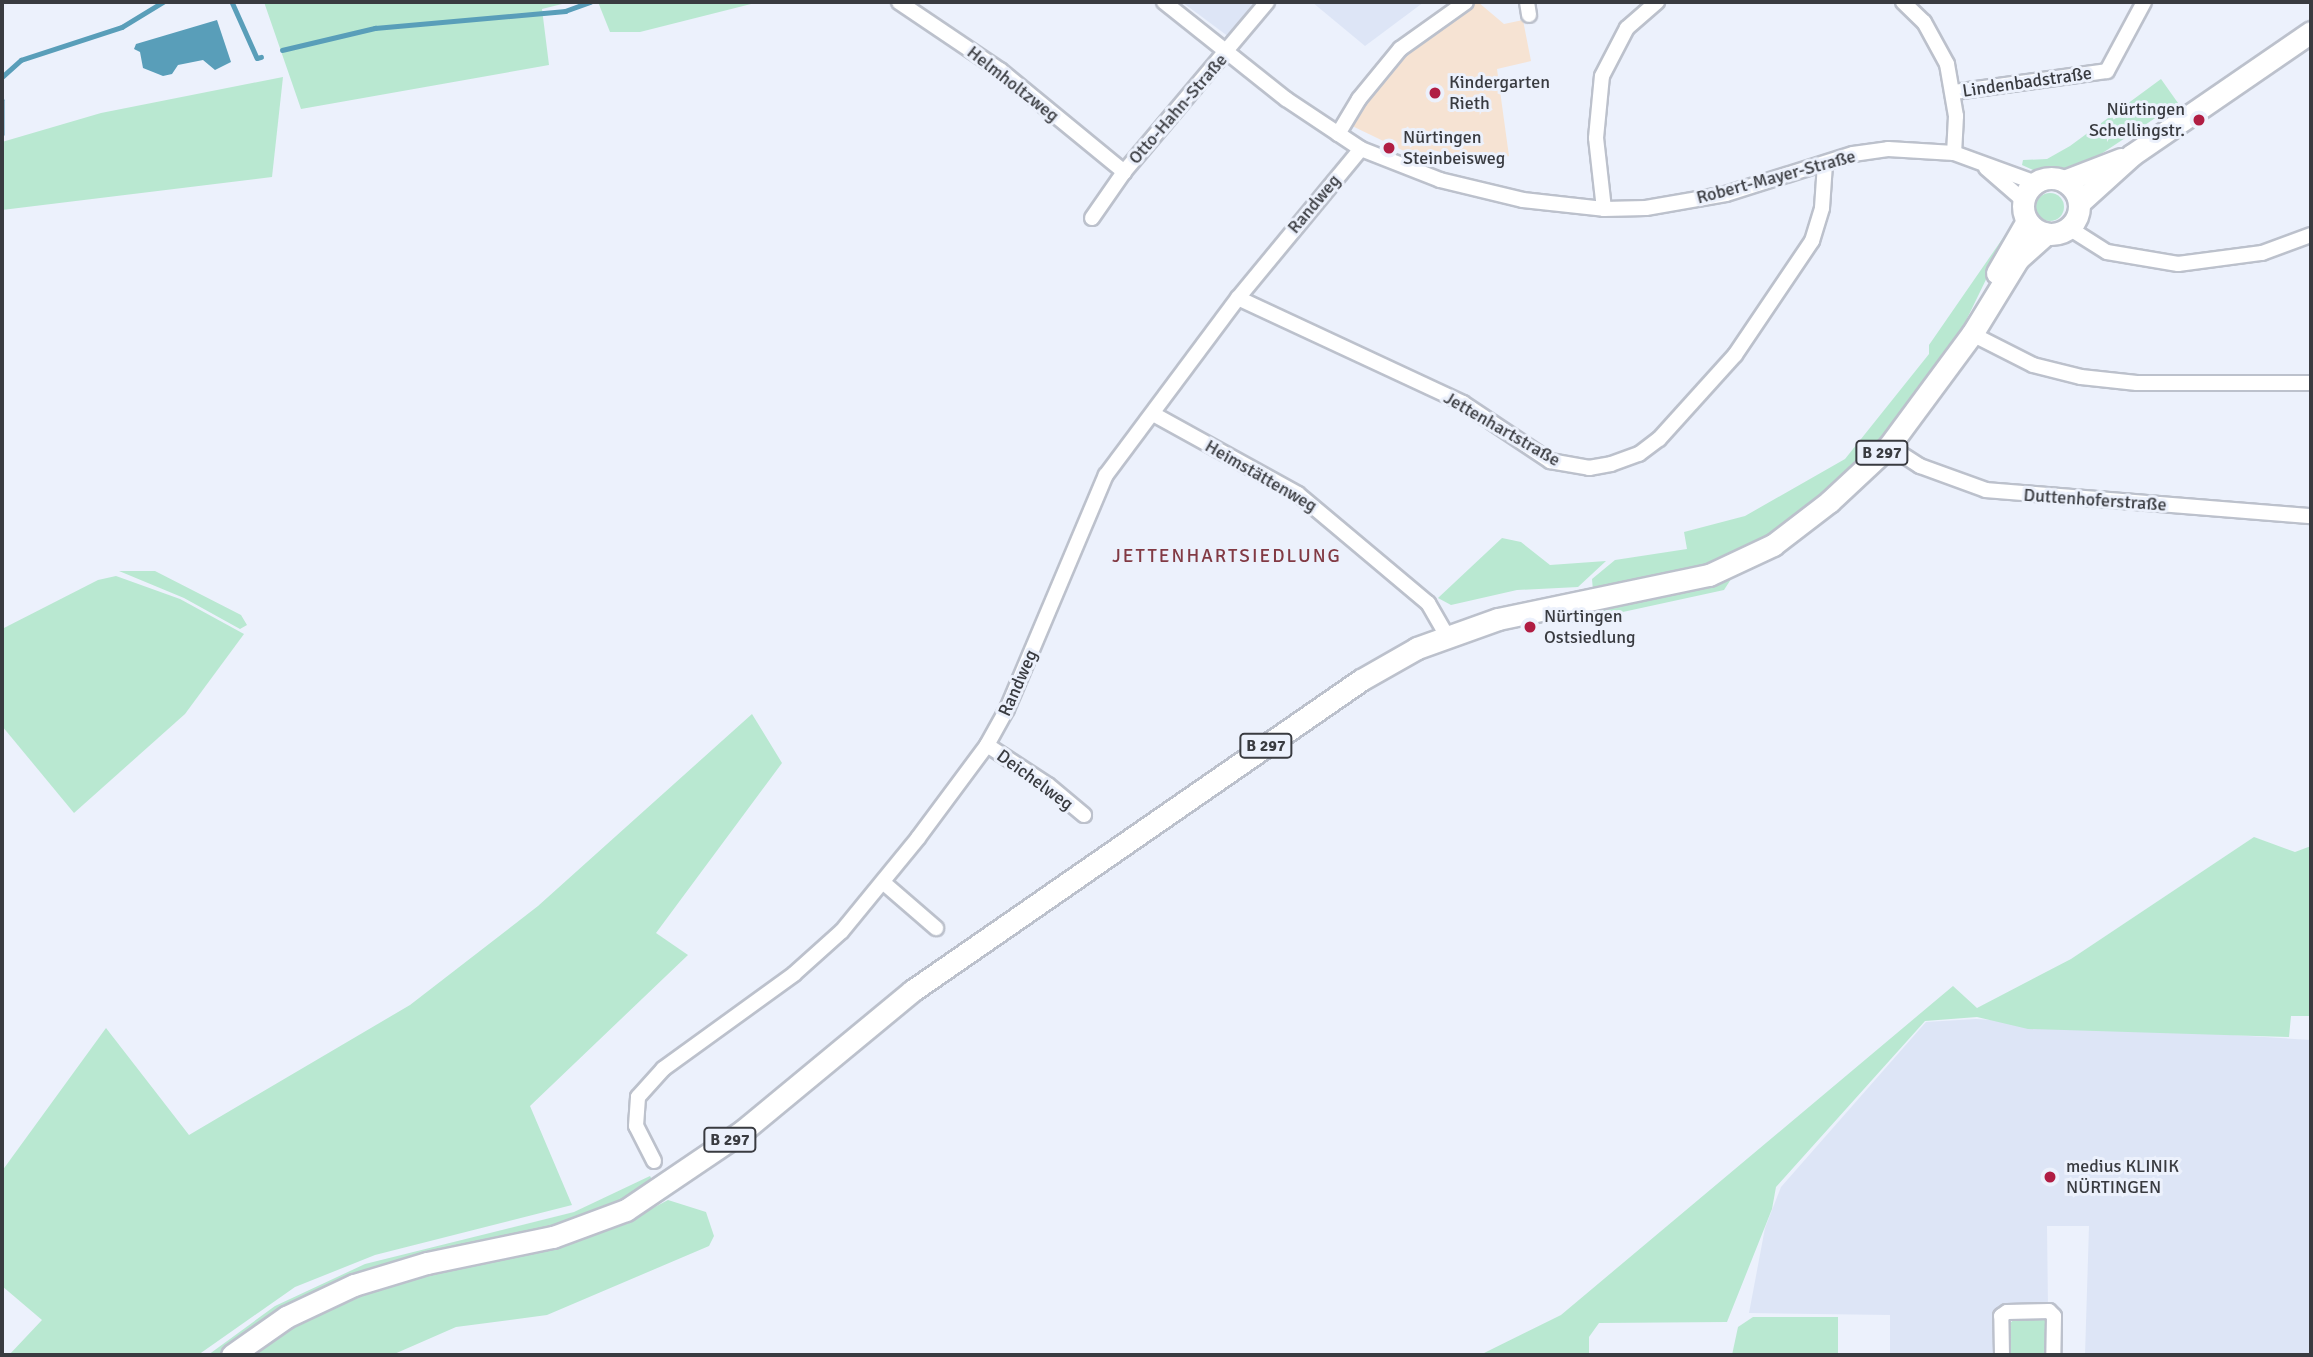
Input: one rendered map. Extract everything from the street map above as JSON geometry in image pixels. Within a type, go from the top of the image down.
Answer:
[{"type":"main road","points":[[2069,228],[2079,202],[2132,155],[2311,32]]},
{"type":"main road","points":[[2036,183],[2064,181],[2132,155]]},
{"type":"main road","points":[[2064,181],[2079,202]]},
{"type":"main road","name":"B 297","points":[[1987,306],[2001,261],[2036,183]]},
{"type":"main road","points":[[2025,211],[2046,234]]},
{"type":"main road","name":"B 297","points":[[232,1355],[285,1317],[354,1284],[427,1263],[553,1237],[626,1210],[744,1130],[912,991],[1382,666],[1447,636],[1517,615],[1675,584],[1739,563],[1797,528],[1889,446],[1972,334],[2018,259],[2046,234],[2069,228]]},
{"type":"street","name":"Helmholtzweg","points":[[899,2],[1000,70],[1124,172]]},
{"type":"street","name":"Robert-Mayer-Straße","points":[[1164,2],[1226,53],[1361,149],[1476,190],[1604,209],[1646,208],[1726,194],[1825,164],[1888,149],[1954,153],[2036,183]]},
{"type":"street","name":"Otto-Hahn-Straße","points":[[1092,218],[1124,172],[1267,2]]},
{"type":"street","points":[[1338,134],[1359,99],[1399,49],[1466,2]]},
{"type":"street","points":[[1604,209],[1596,138],[1602,76],[1627,28],[1657,2]]},
{"type":"street","points":[[1903,2],[1935,39],[1954,92],[1954,153]]},
{"type":"street","name":"Lindenbadstraße","points":[[1954,92],[2107,71],[2144,2]]},
{"type":"street","name":"Randweg","points":[[654,1161],[634,1112],[649,1082],[794,974],[842,931],[884,883],[987,745],[1007,709],[1106,475],[1154,415],[1238,298],[1361,149]]},
{"type":"street","name":"Jettenhartstraße","points":[[1238,298],[1463,403],[1550,461],[1589,468],[1611,464],[1639,454],[1659,439],[1735,355],[1812,241],[1822,208],[1825,164]]},
{"type":"street","name":"Robert-Mayer-Straße","points":[[1982,165],[2025,211]]},
{"type":"street","points":[[2069,228],[2107,252],[2178,264],[2262,253],[2311,235]]},
{"type":"street","points":[[1972,334],[2033,365],[2081,377],[2137,383],[2311,383]]},
{"type":"street","name":"Heimstättenweg","points":[[1154,415],[1298,494],[1428,603],[1447,636]]},
{"type":"street","name":"Duttenhoferstraße","points":[[1889,446],[1920,466],[1986,489],[2311,516]]},
{"type":"street","name":"Deichelweg","points":[[987,745],[1048,785],[1083,815]]},
{"type":"street","points":[[884,883],[936,929]]},
{"type":"street","points":[[2002,1355],[2001,1316],[2007,1312],[2049,1311],[2054,1316],[2053,1355]]},
{"type":"shaded area","points":[[1182,2],[1254,2],[1229,37]]},
{"type":"shaded area","points":[[1312,2],[1424,2],[1365,46]]},
{"type":"shaded area","name":"Kindergarten Rieth","points":[[1471,2],[1478,2],[1504,24],[1523,20],[1531,61],[1497,69],[1509,156],[1493,163],[1432,150],[1427,162],[1348,124],[1409,46]]},
{"type":"shaded area","name":"medius KLINIK NÜRTINGEN","points":[[1976,1019],[2311,1040],[2311,1355],[2085,1355],[2089,1226],[2047,1226],[2048,1307],[1995,1308],[1995,1355],[1890,1355],[1890,1315],[1749,1313],[1765,1228],[1781,1187],[1926,1022]]},
{"type":"green space","points":[[264,2],[570,2],[542,9],[549,65],[301,109]]},
{"type":"green space","points":[[598,2],[759,2],[640,32],[610,32]]},
{"type":"green space","points":[[283,77],[272,177],[2,210],[2,142],[101,113]]},
{"type":"green space","points":[[2161,79],[2178,103],[2101,154],[2074,170],[2033,170],[2022,165],[2023,160],[2047,159],[2070,146]]},
{"type":"green space","points":[[2050,193],[2060,197],[2064,207],[2060,217],[2050,221],[2040,217],[2036,207],[2040,197]]},
{"type":"green space","points":[[2014,222],[1960,333],[1897,420],[1867,455],[1792,522],[1731,561],[1593,591],[1592,579],[1615,560],[1687,549],[1684,532],[1745,516],[1845,459],[1929,354],[1929,345]]},
{"type":"green space","points":[[1502,538],[1521,542],[1550,565],[1606,561],[1578,587],[1517,590],[1451,605],[1438,598]]},
{"type":"green space","points":[[119,571],[155,571],[241,615],[247,625],[240,629],[184,598]]},
{"type":"green space","points":[[116,576],[180,599],[244,634],[185,714],[74,813],[2,726],[2,629],[98,580]]},
{"type":"green space","points":[[1733,576],[1724,590],[1563,625],[1562,618],[1597,607],[1669,594]]},
{"type":"green space","points":[[752,714],[782,763],[656,933],[688,955],[530,1106],[572,1205],[375,1255],[295,1287],[198,1355],[9,1355],[42,1320],[2,1286],[2,1171],[106,1028],[189,1135],[410,1005],[538,906]]},
{"type":"green space","points":[[2254,837],[2295,852],[2311,846],[2311,1016],[2291,1016],[2289,1037],[2028,1029],[1977,1017],[1925,1021],[1776,1187],[1772,1209],[1727,1322],[1599,1323],[1589,1337],[1589,1355],[1480,1355],[1561,1315],[1953,986],[1977,1008],[2071,959]]},
{"type":"green space","points":[[650,1176],[653,1181],[643,1193],[573,1223],[432,1254],[239,1340],[220,1355],[208,1355],[275,1306],[365,1264],[574,1212]]},
{"type":"green space","points":[[668,1200],[706,1212],[714,1236],[709,1246],[547,1315],[456,1327],[392,1355],[253,1355],[281,1334],[341,1302],[404,1278],[568,1244],[619,1226]]},
{"type":"green space","points":[[1753,1317],[1838,1317],[1838,1355],[1732,1355],[1738,1327]]},
{"type":"green space","points":[[2017,1317],[2044,1318],[2050,1325],[2049,1355],[2009,1355],[2010,1323]]},
{"type":"water","points":[[217,20],[231,62],[215,70],[203,60],[178,65],[172,74],[163,76],[143,68],[140,52],[134,49],[136,44]]},
{"type":"waterway","points":[[2,77],[21,60],[122,27],[163,2]]},
{"type":"waterway","points":[[232,2],[257,58],[261,57]]},
{"type":"waterway","points":[[282,50],[375,28],[565,11],[590,2]]},
{"type":"waterway","points":[[2,100],[2,134]]},
{"type":"place","name":"Kindergarten Rieth","points":[[1435,93]]},
{"type":"place","name":"Nürtingen Schellingstr.","points":[[2199,120]]},
{"type":"place","name":"Nürtingen Steinbeisweg","points":[[1389,148]]},
{"type":"place","name":"Nürtingen Ostsiedlung","points":[[1530,627]]},
{"type":"place","name":"medius KLINIK NÜRTINGEN","points":[[2050,1177]]},
{"type":"district","name":"JETTENHARTSIEDLUNG","points":[[1227,557]]}]
